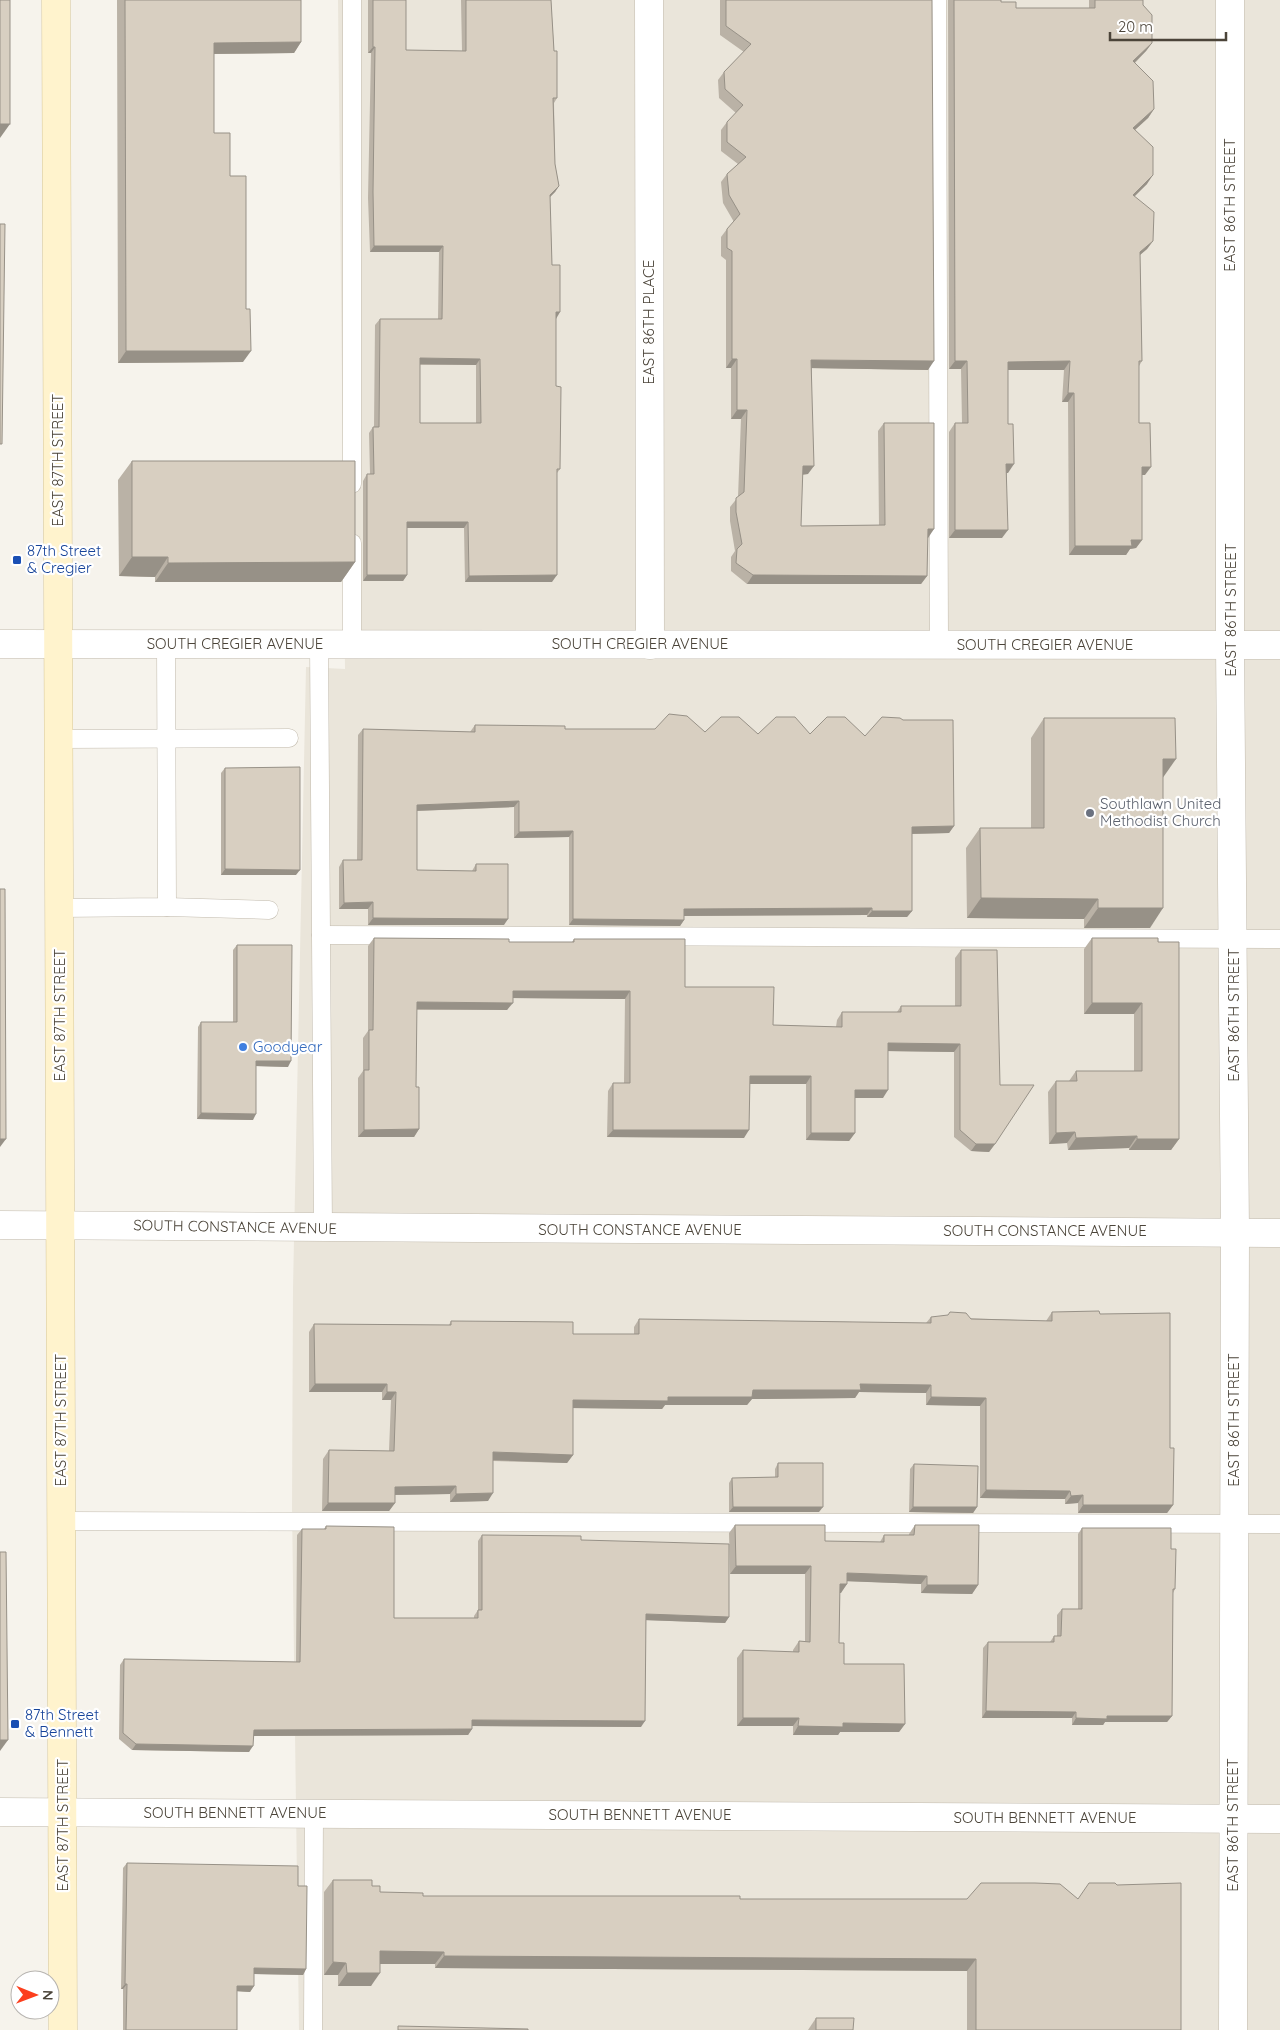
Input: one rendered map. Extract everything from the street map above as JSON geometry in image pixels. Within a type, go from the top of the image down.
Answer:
[{"type":"main road","name":"EAST 87TH STREET","points":[[56,0],[63,2030]]},
{"type":"street","name":"EAST 86TH PLACE","points":[[649,0],[650,645]]},
{"type":"street","name":"EAST 86TH STREET","points":[[1230,0],[1230,645],[1235,1232],[1234,2030]]},
{"type":"street","name":"SOUTH CREGIER AVENUE","points":[[0,644],[1280,645]]},
{"type":"street","name":"SOUTH CONSTANCE AVENUE","points":[[0,1225],[1280,1233]]},
{"type":"street","name":"SOUTH BENNETT AVENUE","points":[[0,1812],[1280,1819]]},
{"type":"lane","points":[[352,0],[352,498]]},
{"type":"lane","points":[[937,0],[939,645]]},
{"type":"lane","points":[[352,528],[352,644]]},
{"type":"lane","points":[[166,644],[167,907]]},
{"type":"lane","points":[[319,644],[323,1228]]},
{"type":"lane","points":[[58,739],[167,737],[290,738]]},
{"type":"lane","points":[[59,908],[167,907],[269,910]]},
{"type":"lane","points":[[321,935],[1280,939]]},
{"type":"lane","points":[[62,1521],[1280,1524]]},
{"type":"lane","points":[[313,2030],[314,1814]]},
{"type":"shaded area","points":[[338,0],[1280,0],[1280,2030],[299,2030],[292,1508],[293,1288],[306,667],[345,669]]},
{"type":"building","points":[[0,0],[10,0],[10,124],[0,124]]},
{"type":"building","points":[[125,0],[301,0],[301,42],[214,43],[214,133],[230,133],[230,176],[246,176],[246,309],[250,309],[251,351],[126,351]]},
{"type":"building","points":[[373,0],[406,0],[406,50],[466,51],[466,0],[551,0],[554,51],[557,51],[557,98],[553,98],[555,164],[559,186],[550,195],[552,265],[560,265],[560,312],[556,312],[556,386],[561,387],[560,469],[557,469],[557,575],[469,576],[468,522],[407,522],[407,575],[367,575],[367,474],[374,474],[373,427],[379,427],[380,319],[442,319],[443,246],[374,246],[375,47],[373,47]],"holes":[[[420,358],[480,359],[481,423],[420,423]]]},
{"type":"building","points":[[726,0],[932,0],[934,361],[811,360],[814,466],[803,466],[801,526],[885,525],[884,423],[934,423],[934,529],[928,529],[927,576],[753,575],[736,563],[737,549],[742,544],[736,512],[736,498],[744,492],[747,410],[737,410],[737,359],[732,359],[732,251],[727,248],[727,229],[740,214],[729,195],[727,174],[746,157],[727,142],[727,122],[743,105],[725,89],[724,72],[751,44],[726,26]]},
{"type":"building","points":[[954,0],[1001,0],[1001,2],[1016,2],[1016,8],[1095,8],[1095,0],[1143,0],[1143,5],[1152,15],[1152,43],[1133,61],[1153,81],[1154,109],[1133,128],[1153,147],[1153,175],[1133,195],[1154,212],[1153,241],[1140,252],[1142,361],[1139,361],[1139,423],[1150,423],[1151,467],[1142,467],[1142,540],[1131,540],[1132,546],[1075,546],[1074,393],[1068,393],[1070,361],[1008,362],[1008,424],[1013,424],[1014,464],[1006,464],[1008,530],[955,530],[955,423],[968,423],[967,361],[955,361]]},
{"type":"building","points":[[0,224],[5,224],[2,444],[0,444]]},
{"type":"building","points":[[132,461],[355,461],[355,562],[168,563],[168,557],[132,557]]},
{"type":"building","points":[[669,714],[687,716],[705,732],[721,717],[739,717],[758,734],[776,717],[795,717],[810,734],[827,717],[845,717],[865,736],[882,717],[900,718],[903,720],[953,720],[954,826],[912,827],[912,911],[872,911],[872,908],[684,909],[684,920],[573,919],[573,831],[519,832],[519,801],[417,805],[417,870],[476,871],[476,864],[508,864],[508,919],[373,918],[373,902],[344,903],[343,860],[362,860],[363,729],[475,732],[475,725],[565,726],[565,729],[655,729]]},
{"type":"building","name":"Southlawn United Methodist Church","points":[[1044,718],[1175,718],[1176,759],[1163,759],[1163,908],[1098,908],[1098,899],[981,898],[980,828],[1044,828]]},
{"type":"building","points":[[300,767],[300,870],[225,869],[225,768]]},
{"type":"building","points":[[0,889],[5,889],[6,1139],[0,1139]]},
{"type":"building","points":[[374,938],[509,939],[509,942],[574,942],[574,939],[685,939],[685,987],[774,987],[773,1025],[842,1027],[842,1012],[901,1012],[901,1006],[961,1006],[961,950],[997,950],[1000,1085],[1034,1085],[995,1144],[976,1144],[960,1130],[960,1044],[888,1043],[888,1090],[855,1090],[855,1133],[811,1133],[811,1076],[750,1076],[749,1130],[613,1130],[613,1083],[630,1083],[630,991],[513,991],[513,1003],[417,1002],[416,1087],[419,1087],[419,1129],[364,1130],[364,1070],[369,1070],[369,1030],[373,1030]]},
{"type":"building","points":[[1092,938],[1158,938],[1158,942],[1179,942],[1179,1139],[1137,1139],[1137,1136],[1076,1138],[1075,1132],[1056,1133],[1056,1081],[1077,1081],[1076,1071],[1142,1071],[1142,1003],[1092,1003]]},
{"type":"building","name":"Goodyear","points":[[237,945],[292,945],[291,1061],[256,1061],[256,1114],[201,1113],[201,1022],[237,1022]]},
{"type":"building","points":[[1099,1311],[1100,1314],[1170,1313],[1170,1448],[1174,1448],[1173,1505],[1083,1505],[1083,1495],[1071,1496],[1070,1491],[986,1490],[986,1398],[931,1397],[931,1385],[860,1384],[861,1390],[753,1390],[752,1397],[668,1397],[668,1401],[573,1400],[573,1455],[493,1452],[493,1493],[456,1494],[456,1486],[395,1487],[395,1503],[328,1503],[329,1450],[394,1451],[396,1392],[387,1392],[387,1384],[315,1384],[314,1324],[451,1325],[451,1321],[573,1322],[573,1334],[639,1334],[639,1319],[931,1323],[931,1317],[948,1315],[950,1312],[966,1313],[971,1319],[1052,1321],[1052,1312]]},
{"type":"building","points":[[778,1463],[823,1463],[823,1507],[733,1507],[732,1478],[778,1477]]},
{"type":"building","points":[[914,1464],[978,1466],[977,1507],[913,1507]]},
{"type":"building","points":[[735,1525],[825,1525],[825,1541],[884,1542],[884,1535],[914,1535],[915,1525],[979,1525],[978,1585],[927,1585],[927,1576],[847,1573],[847,1584],[840,1584],[839,1643],[844,1643],[844,1664],[904,1664],[905,1724],[843,1723],[843,1727],[798,1726],[799,1718],[743,1718],[743,1650],[799,1652],[799,1641],[810,1642],[811,1566],[736,1566]]},
{"type":"building","points":[[326,1526],[394,1527],[394,1618],[478,1618],[478,1610],[482,1610],[482,1535],[581,1536],[581,1540],[729,1544],[729,1617],[646,1614],[645,1721],[472,1720],[472,1729],[254,1730],[253,1746],[136,1744],[123,1733],[124,1659],[300,1662],[302,1529],[326,1529]]},
{"type":"building","points":[[1082,1528],[1171,1528],[1171,1549],[1176,1549],[1175,1589],[1173,1589],[1172,1716],[1107,1716],[1107,1719],[1076,1718],[1076,1712],[986,1711],[988,1642],[1054,1642],[1054,1636],[1061,1636],[1062,1609],[1082,1609]]},
{"type":"building","points":[[0,1552],[6,1552],[8,1740],[0,1740]]},
{"type":"building","points":[[127,1863],[298,1866],[298,1886],[307,1886],[306,1969],[254,1968],[254,1986],[237,1986],[237,2030],[126,2030]]},
{"type":"building","points":[[333,1880],[372,1880],[372,1886],[380,1886],[380,1892],[423,1893],[423,1896],[740,1896],[740,1899],[967,1899],[981,1883],[1035,1883],[1060,1884],[1078,1899],[1089,1883],[1115,1883],[1117,1885],[1181,1883],[1181,2030],[976,2030],[976,1959],[444,1956],[444,1952],[380,1951],[380,1973],[347,1973],[346,1963],[333,1962]]},
{"type":"building","points":[[816,2018],[854,2018],[853,2030],[816,2030]]},
{"type":"building","points":[[398,2026],[528,2029],[528,2030],[398,2030]]},
{"type":"place","name":"87th Street & Cregier","points":[[17,560]]},
{"type":"place","name":"Southlawn United Methodist Church","points":[[1090,813]]},
{"type":"place","name":"Goodyear","points":[[243,1047]]},
{"type":"place","name":"87th Street & Bennett","points":[[15,1724]]}]
